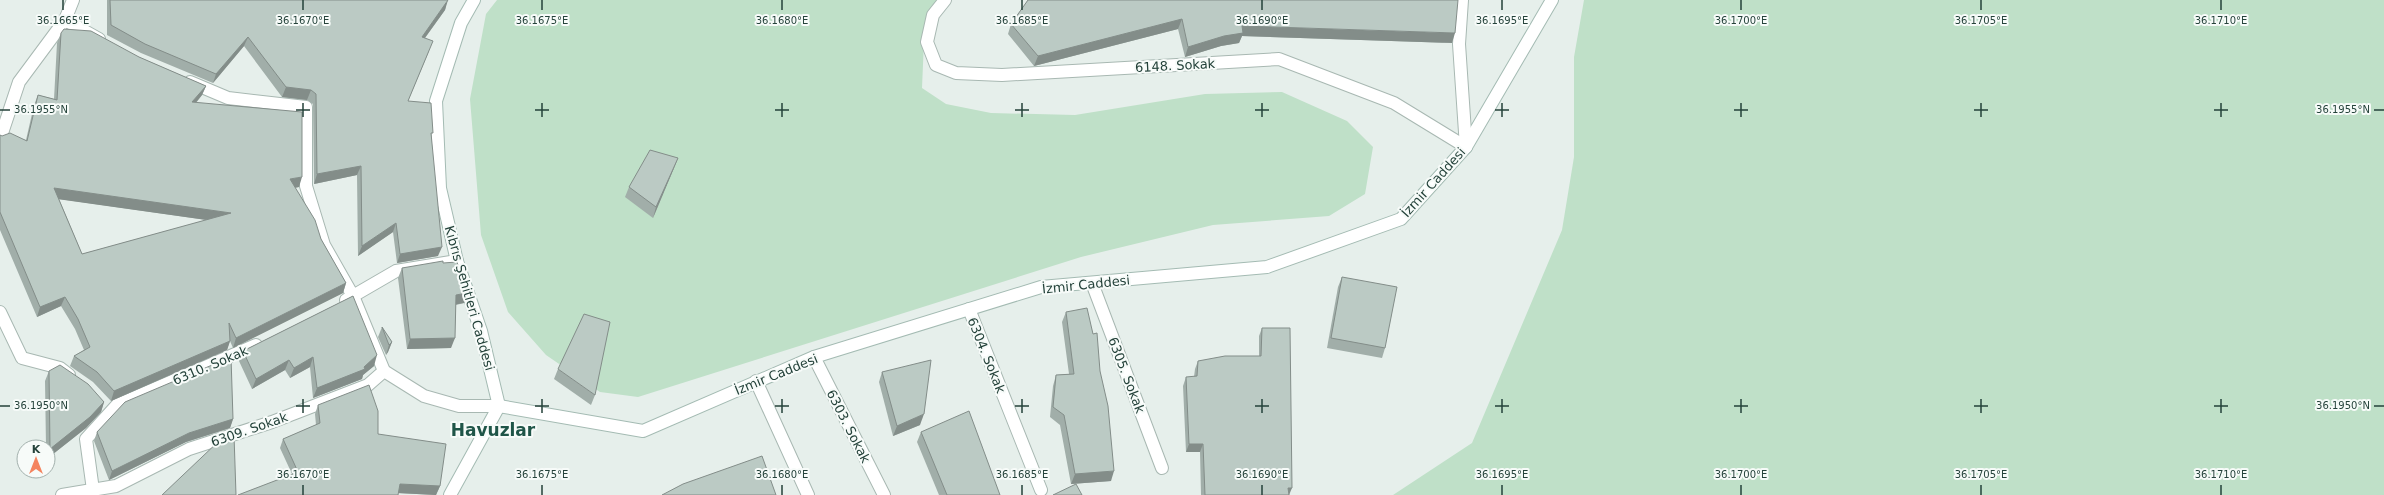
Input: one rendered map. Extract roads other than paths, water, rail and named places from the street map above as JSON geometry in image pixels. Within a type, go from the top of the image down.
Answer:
[{"type":"street","points":[[0,139],[19,82],[65,20],[73,0]]},
{"type":"street","name":"Kıbrıs Şehitleri Caddesi","points":[[474,0],[461,24],[436,101],[440,188],[457,261],[481,331],[499,406]]},
{"type":"street","name":"6148. Sokak","points":[[944,0],[933,15],[927,42],[936,65],[956,73],[1002,75],[1280,59],[1394,103],[1466,146]]},
{"type":"street","points":[[1462,0],[1459,44],[1466,146]]},
{"type":"street","name":"İzmir Caddesi","points":[[499,406],[643,430],[814,357],[1041,287],[1267,267],[1401,219],[1466,146],[1552,0]]},
{"type":"street","points":[[65,20],[111,45]]},
{"type":"street","points":[[179,77],[228,98],[306,108],[306,186],[324,245],[352,296],[384,371],[424,396],[459,406],[499,406],[450,495]]},
{"type":"street","points":[[338,304],[396,271],[457,261]]},
{"type":"street","name":"6305. Sokak","points":[[1092,283],[1162,468]]},
{"type":"street","name":"6304. Sokak","points":[[969,309],[1041,490]]},
{"type":"street","points":[[0,312],[22,358],[60,368],[77,380]]},
{"type":"street","name":"6310. Sokak","points":[[93,490],[86,439],[117,405],[242,352],[270,338]]},
{"type":"street","name":"6303. Sokak","points":[[814,357],[884,495]]},
{"type":"street","name":"6309. Sokak","points":[[62,495],[116,486],[190,449],[272,422],[368,385],[384,371]]},
{"type":"street","points":[[756,381],[808,495]]},
{"type":"street","points":[[102,402],[111,412]]},
{"type":"district","name":"Havuzlar","points":[[493,430]]}]
